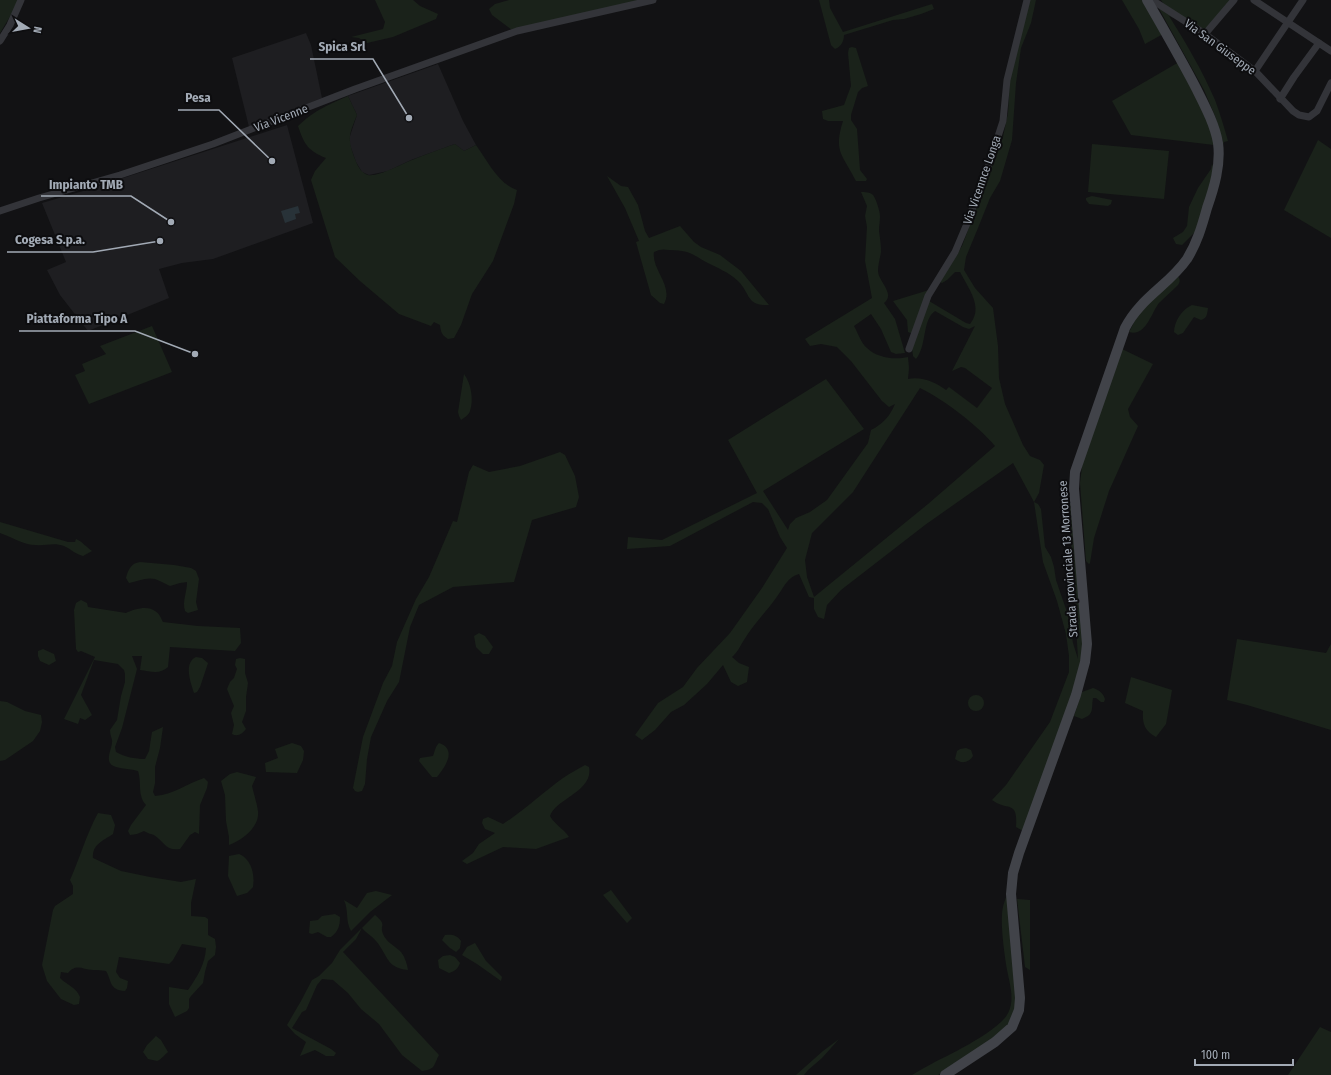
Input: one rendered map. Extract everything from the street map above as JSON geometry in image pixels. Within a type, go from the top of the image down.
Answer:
[{"type":"main road","name":"Strada provinciale 13 Morronese","points":[[945,1075],[995,1042],[1012,1027],[1018,1015],[1020,998],[1011,894],[1013,873],[1076,695],[1085,662],[1087,644],[1074,489],[1075,472],[1078,459],[1125,328],[1136,310],[1173,275],[1188,257],[1200,231],[1216,177],[1218,142],[1207,110],[1180,57],[1147,0]]},
{"type":"street","points":[[0,41],[10,25],[21,0]]},
{"type":"street","name":"Via Vicenne","points":[[0,211],[39,198],[120,175],[213,144],[355,89],[515,32],[653,0]]},
{"type":"street","name":"Via Vicennce Longa","points":[[910,349],[928,296],[955,252],[989,164],[1003,121],[1007,80],[1027,0]]},
{"type":"street","name":"Via San Giuseppe","points":[[1152,0],[1205,34],[1255,71],[1280,99],[1299,115],[1309,117],[1317,111],[1331,84]]},
{"type":"street","points":[[1205,34],[1234,0]]},
{"type":"street","points":[[1254,0],[1331,51]]},
{"type":"street","points":[[1255,71],[1303,0]]},
{"type":"street","points":[[1280,99],[1319,43]]},
{"type":"shaded area","points":[[0,0],[18,0],[17,5],[0,33]]},
{"type":"shaded area","points":[[375,0],[413,0],[420,6],[438,14],[436,19],[393,37],[367,43],[359,38],[351,37],[383,29],[385,22]]},
{"type":"shaded area","points":[[509,0],[641,0],[512,30],[492,15],[489,9],[495,4]]},
{"type":"shaded area","points":[[819,0],[829,0],[830,8],[843,32],[932,4],[934,9],[904,19],[893,20],[844,35],[842,44],[835,49],[831,45]]},
{"type":"shaded area","points":[[1029,0],[1036,0],[1031,23],[1021,48],[1016,83],[1012,140],[1000,181],[990,198],[966,257],[964,270],[975,288],[993,308],[998,346],[999,378],[1005,404],[1023,445],[1030,456],[1040,460],[1044,465],[1039,493],[1034,502],[1013,463],[925,525],[841,590],[827,605],[824,619],[818,617],[814,609],[814,598],[809,597],[799,574],[791,578],[751,629],[732,657],[739,663],[749,667],[747,682],[738,686],[731,682],[723,665],[707,684],[684,705],[671,712],[655,730],[642,740],[635,735],[658,703],[683,687],[697,668],[730,633],[762,588],[787,548],[780,537],[768,509],[762,503],[753,502],[670,546],[627,549],[628,537],[662,540],[757,493],[728,440],[826,379],[864,429],[763,491],[788,530],[790,524],[796,518],[810,512],[827,500],[868,443],[871,430],[886,419],[895,404],[889,407],[882,401],[851,361],[837,347],[821,344],[810,346],[805,339],[872,298],[865,261],[867,227],[865,216],[867,206],[861,192],[873,195],[879,208],[881,252],[878,271],[888,296],[884,303],[895,319],[905,353],[896,354],[891,352],[881,329],[871,314],[854,326],[863,343],[871,351],[881,356],[892,358],[908,357],[908,379],[918,378],[928,380],[938,384],[946,390],[949,387],[977,408],[992,388],[965,368],[961,367],[952,371],[975,326],[969,329],[963,327],[935,311],[928,320],[922,347],[916,359],[913,356],[912,348],[929,301],[966,323],[970,324],[974,318],[975,304],[960,272],[955,272],[947,280],[942,283],[940,282],[962,246],[1003,137],[1008,113],[1010,77]],"holes":[[[920,388],[930,393],[970,421],[995,446],[928,504],[814,597],[807,577],[805,560],[812,533],[853,492]]]},
{"type":"shaded area","points":[[1122,0],[1144,0],[1163,34],[1145,44],[1139,29]]},
{"type":"shaded area","points":[[1161,0],[1233,0],[1205,32],[1165,6]]},
{"type":"shaded area","points":[[1157,5],[1176,19],[1169,16],[1194,57],[1210,89],[1219,110],[1228,141],[1224,142],[1224,145],[1215,116],[1204,90]]},
{"type":"shaded area","points":[[306,33],[311,45],[322,98],[249,127],[232,58]]},
{"type":"shaded area","points":[[849,48],[856,48],[868,86],[862,88],[858,92],[851,115],[851,120],[857,129],[860,170],[867,179],[866,181],[856,181],[841,153],[839,140],[843,121],[828,121],[823,119],[822,111],[844,105],[851,86],[848,53]]},
{"type":"shaded area","points":[[1179,62],[1208,116],[1214,145],[1131,135],[1112,101]]},
{"type":"shaded area","points":[[438,64],[463,121],[476,145],[464,151],[455,144],[411,160],[388,171],[369,175],[362,172],[356,162],[350,145],[350,136],[357,115],[348,96]]},
{"type":"shaded area","points":[[348,96],[357,115],[350,137],[351,146],[358,166],[361,171],[366,174],[373,175],[384,172],[455,144],[464,151],[476,145],[504,183],[517,190],[514,204],[493,261],[472,294],[461,325],[454,338],[446,338],[442,334],[440,325],[434,322],[431,326],[399,314],[360,281],[335,257],[311,180],[315,171],[326,158],[311,150],[302,138],[298,126],[316,112]]},
{"type":"shaded area","points":[[287,125],[313,223],[213,259],[182,263],[159,269],[169,298],[88,331],[60,295],[47,270],[66,262],[42,203]]},
{"type":"shaded area","points":[[1318,140],[1331,149],[1331,238],[1284,210]]},
{"type":"shaded area","points":[[1092,144],[1169,151],[1164,199],[1088,192]]},
{"type":"shaded area","points":[[1212,164],[1215,171],[1195,232],[1182,245],[1176,244],[1173,238],[1183,232],[1187,226],[1189,207],[1198,188],[1211,169]]},
{"type":"shaded area","points":[[607,176],[621,186],[628,187],[638,205],[645,231],[649,238],[680,226],[694,242],[701,247],[720,255],[741,271],[769,305],[756,304],[738,281],[723,270],[689,253],[663,249],[654,252],[656,265],[666,291],[664,304],[660,303],[651,295],[636,242],[639,241],[625,208]]},
{"type":"shaded area","points":[[1092,196],[1112,200],[1111,204],[1108,206],[1089,204],[1086,198]]},
{"type":"shaded area","points":[[298,206],[300,213],[295,214],[296,219],[285,223],[281,211]]},
{"type":"shaded area","points":[[1176,274],[1180,280],[1179,284],[1159,303],[1144,328],[1135,333],[1129,332],[1138,315]]},
{"type":"shaded area","points":[[929,290],[913,334],[908,332],[907,320],[893,301]]},
{"type":"shaded area","points":[[1192,305],[1208,308],[1206,316],[1201,320],[1194,317],[1183,333],[1178,335],[1174,332],[1177,320],[1188,307]]},
{"type":"shaded area","points":[[152,326],[172,372],[89,404],[75,375],[85,371],[82,364],[106,354],[100,346]]},
{"type":"shaded area","points":[[1122,349],[1153,364],[1128,409],[1130,417],[1138,426],[1109,491],[1094,538],[1089,564],[1086,561],[1080,483],[1083,459]]},
{"type":"shaded area","points":[[464,374],[470,387],[472,402],[469,412],[461,420],[458,412]]},
{"type":"shaded area","points":[[560,452],[565,455],[575,476],[579,497],[576,507],[532,520],[514,582],[453,587],[419,605],[410,627],[399,682],[387,701],[371,737],[365,784],[362,791],[355,791],[353,788],[363,737],[383,683],[392,666],[397,642],[416,599],[429,577],[453,521],[457,522],[469,472],[473,465],[489,472],[520,466]]},
{"type":"shaded area","points":[[1034,502],[1038,504],[1041,509],[1045,547],[1051,557],[1054,567],[1056,580],[1068,615],[1073,643],[1078,659],[1069,506],[1072,502],[1085,635],[1080,673],[1023,831],[1016,827],[1014,809],[992,800],[1006,785],[1050,722],[1069,672],[1069,656],[1066,634],[1057,601],[1043,562]]},
{"type":"shaded area","points":[[0,522],[68,542],[75,542],[76,539],[92,551],[83,556],[60,545],[27,544],[0,533]]},
{"type":"shaded area","points":[[140,562],[174,565],[191,568],[196,571],[199,579],[196,602],[198,610],[188,613],[185,611],[184,604],[187,582],[170,586],[155,579],[148,578],[129,583],[126,578],[129,570],[132,565]]},
{"type":"shaded area","points":[[81,600],[87,603],[88,607],[126,613],[137,609],[149,608],[158,613],[163,622],[198,626],[240,628],[241,643],[235,651],[170,647],[168,667],[162,671],[155,672],[140,670],[142,656],[132,656],[137,669],[122,728],[115,747],[116,752],[138,759],[145,759],[149,751],[152,732],[163,727],[155,767],[155,783],[153,792],[155,796],[175,791],[204,778],[208,782],[200,805],[199,834],[195,832],[190,835],[180,849],[171,849],[154,835],[144,831],[130,835],[128,831],[146,805],[143,801],[141,793],[138,771],[116,767],[112,765],[109,759],[112,744],[110,730],[117,720],[125,682],[124,670],[118,664],[94,660],[81,695],[92,715],[85,720],[80,718],[78,724],[64,719],[95,657],[81,651],[78,652],[76,649],[74,610],[76,603]]},
{"type":"shaded area","points":[[479,633],[485,636],[493,647],[489,654],[483,654],[476,647],[474,636]]},
{"type":"shaded area","points":[[1237,639],[1326,653],[1331,644],[1331,730],[1227,700]]},
{"type":"shaded area","points":[[43,649],[54,654],[56,661],[49,665],[40,661],[38,651]]},
{"type":"shaded area","points":[[196,657],[202,658],[208,663],[200,687],[197,692],[194,693],[189,668],[192,660]]},
{"type":"shaded area","points":[[236,659],[245,659],[245,673],[248,683],[246,711],[242,722],[246,729],[241,734],[236,735],[232,734],[234,725],[231,713],[234,706],[227,689],[230,682],[234,678],[237,669],[235,665]]},
{"type":"shaded area","points":[[1131,677],[1172,690],[1166,724],[1156,737],[1145,727],[1143,711],[1125,703]]},
{"type":"shaded area","points":[[1093,688],[1102,693],[1105,699],[1104,702],[1093,698],[1092,711],[1089,715],[1082,719],[1074,716],[1082,692]]},
{"type":"shaded area","points":[[973,695],[979,695],[984,700],[982,709],[979,711],[973,711],[968,706],[968,700]]},
{"type":"shaded area","points":[[0,701],[7,702],[25,711],[41,715],[42,722],[40,731],[33,741],[5,760],[0,761]]},
{"type":"shaded area","points":[[292,743],[301,746],[304,751],[303,760],[297,773],[266,772],[265,763],[278,758],[275,749]]},
{"type":"shaded area","points":[[439,743],[448,749],[448,758],[444,768],[437,777],[432,777],[419,761],[420,758],[433,756]]},
{"type":"shaded area","points":[[966,748],[971,750],[973,756],[969,760],[960,762],[955,759],[957,751]]},
{"type":"shaded area","points":[[585,765],[589,767],[589,775],[586,782],[580,789],[553,810],[550,816],[569,837],[536,849],[503,847],[467,864],[462,861],[473,853],[479,844],[495,833],[485,829],[482,823],[483,819],[488,817],[503,824],[563,778]]},
{"type":"shaded area","points":[[237,772],[256,777],[252,786],[258,808],[258,817],[249,832],[239,840],[229,845],[225,795],[221,781],[230,774]]},
{"type":"shaded area","points":[[98,813],[111,815],[115,825],[113,834],[102,841],[94,849],[93,858],[121,871],[150,877],[181,882],[196,879],[191,903],[191,916],[205,917],[208,919],[208,935],[215,939],[215,955],[208,961],[203,983],[189,999],[189,1008],[187,1011],[175,1017],[169,1004],[169,987],[188,990],[202,965],[206,948],[182,944],[169,964],[119,957],[116,972],[120,978],[128,981],[125,991],[114,987],[106,971],[74,968],[68,973],[61,972],[60,978],[74,988],[80,997],[79,1004],[74,1005],[61,999],[47,981],[42,965],[53,910],[55,906],[73,894],[73,886],[70,880]]},
{"type":"shaded area","points":[[239,854],[247,859],[253,872],[253,887],[247,893],[237,896],[228,876],[229,856]]},
{"type":"shaded area","points":[[1009,889],[1018,1010],[1005,1032],[938,1075],[912,1075],[969,1044],[991,1030],[1007,1016],[1010,1009],[1011,994],[1004,953],[1002,912]]},
{"type":"shaded area","points":[[611,890],[632,918],[627,923],[603,895]]},
{"type":"shaded area","points":[[376,891],[392,895],[370,912],[351,931],[344,900],[357,908],[367,893]]},
{"type":"shaded area","points":[[1017,899],[1030,900],[1030,970],[1025,967]]},
{"type":"shaded area","points":[[335,914],[340,917],[340,923],[337,931],[331,937],[327,937],[318,932],[312,934],[309,933],[310,921],[318,920],[322,916]]},
{"type":"shaded area","points":[[375,915],[382,923],[384,937],[402,954],[406,961],[408,970],[395,967],[391,964],[376,941],[362,928]]},
{"type":"shaded area","points":[[362,928],[356,939],[343,952],[439,1055],[434,1066],[430,1069],[422,1071],[402,1055],[379,1024],[361,1009],[348,993],[333,980],[322,979],[317,985],[306,1010],[302,1012],[292,1028],[336,1053],[334,1056],[326,1056],[315,1050],[300,1056],[306,1042],[295,1034],[287,1025],[312,980],[319,976],[332,963],[340,950]]},
{"type":"shaded area","points":[[445,935],[454,935],[461,941],[460,948],[456,952],[442,940]]},
{"type":"shaded area","points":[[475,943],[486,961],[502,977],[501,981],[462,955],[467,947]]},
{"type":"shaded area","points":[[450,955],[455,957],[460,963],[456,970],[449,973],[439,968],[438,960],[443,956]]},
{"type":"shaded area","points":[[1320,1027],[1331,1032],[1331,1075],[1288,1075]]},
{"type":"shaded area","points":[[156,1036],[161,1040],[168,1052],[157,1061],[148,1059],[143,1052],[147,1045]]},
{"type":"shaded area","points":[[839,1039],[804,1075],[796,1075],[823,1051]]},
{"type":"place","name":"Spica Srl","points":[[409,118]]},
{"type":"place","name":"Pesa","points":[[272,161]]},
{"type":"place","name":"Impianto TMB","points":[[171,222]]},
{"type":"place","name":"Cogesa S.p.a.","points":[[160,241]]},
{"type":"place","name":"Piattaforma Tipo A","points":[[195,354]]}]
